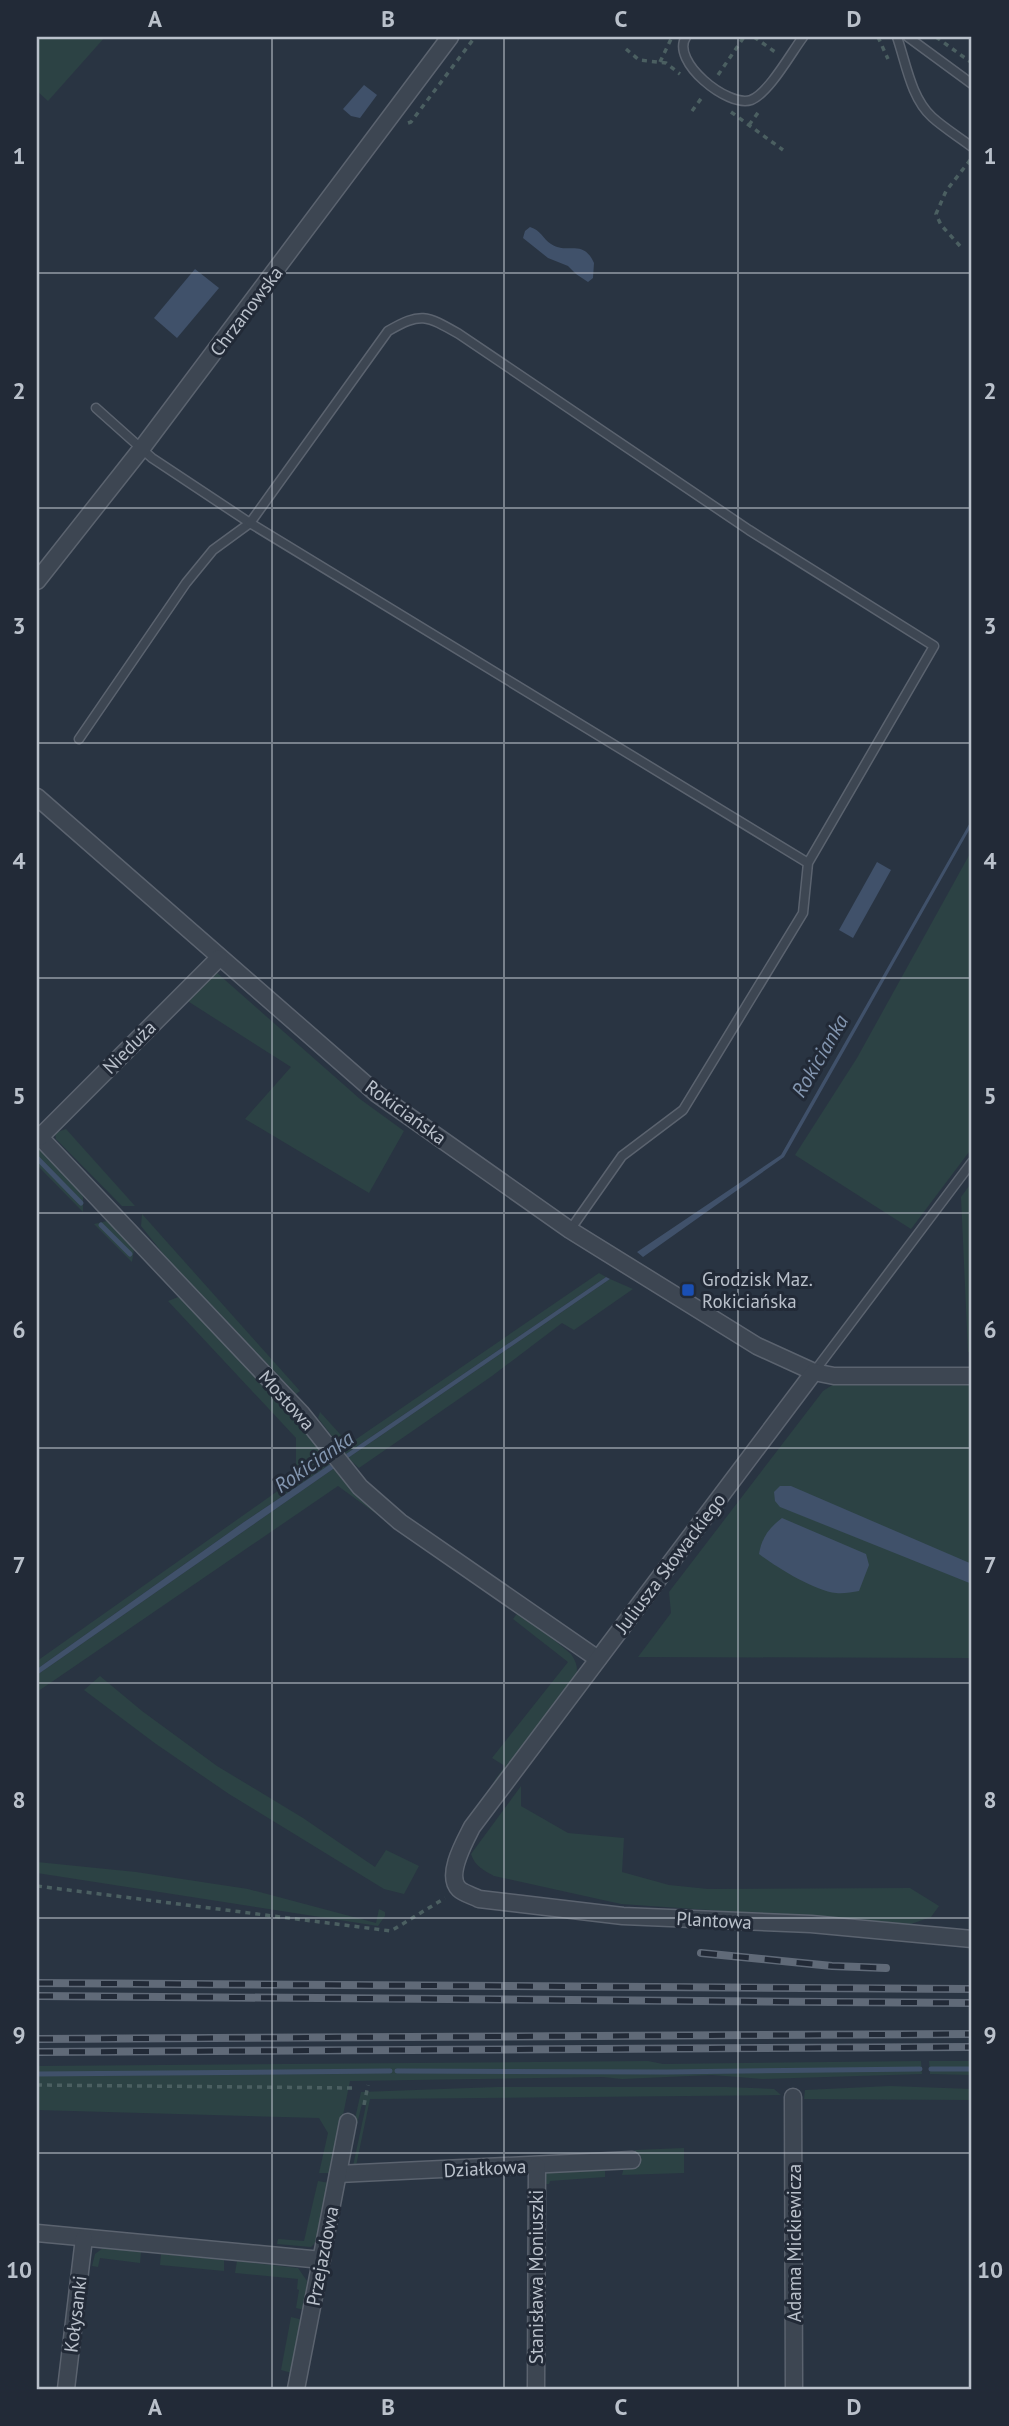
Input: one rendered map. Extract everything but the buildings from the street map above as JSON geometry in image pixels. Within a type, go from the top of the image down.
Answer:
[{"type":"street","name":"Chrzanowska","points":[[37,581],[142,448],[450,37]]},
{"type":"street","name":"Rokiciańska","points":[[37,797],[377,1094],[570,1230],[757,1346],[814,1372]]},
{"type":"street","name":"Nieduża","points":[[38,1135],[219,958]]},
{"type":"street","name":"Mostowa","points":[[38,1135],[301,1413],[370,1496],[400,1522],[598,1659]]},
{"type":"street","points":[[814,1372],[834,1376],[972,1376]]},
{"type":"street","name":"Juliusza Słowackiego","points":[[459,1889],[453,1879],[457,1859],[472,1827],[814,1372]]},
{"type":"street","name":"Plantowa","points":[[459,1889],[479,1899],[623,1916],[811,1924],[972,1939]]},
{"type":"street","name":"Adama Mickiewicza","points":[[793,2097],[794,2389]]},
{"type":"street","name":"Przejazdowa","points":[[296,2389],[348,2122]]},
{"type":"street","name":"Działkowa","points":[[338,2174],[632,2160]]},
{"type":"street","name":"Stanisława Moniuszki","points":[[536,2389],[537,2165]]},
{"type":"street","points":[[37,2234],[322,2260]]},
{"type":"street","name":"Kołysanki","points":[[66,2389],[84,2238]]},
{"type":"lane","points":[[686,37],[682,49],[685,60],[699,76],[734,100],[745,101],[752,100],[762,92],[803,37]]},
{"type":"lane","points":[[897,37],[916,96],[922,106],[932,117],[972,147]]},
{"type":"lane","points":[[908,37],[972,84]]},
{"type":"lane","points":[[79,739],[186,583],[212,550],[250,523],[388,331],[411,318],[433,319],[458,334],[749,530],[934,646],[808,863],[803,913],[683,1110],[622,1156],[570,1230]]},
{"type":"lane","points":[[96,408],[161,465],[250,523],[808,863]]},
{"type":"lane","points":[[814,1372],[972,1162]]},
{"type":"path","points":[[660,62],[672,37]]},
{"type":"path","points":[[878,37],[890,62]]},
{"type":"path","points":[[936,37],[972,63]]},
{"type":"path","points":[[749,125],[783,150]]},
{"type":"path","points":[[961,246],[941,225],[936,214],[946,191],[971,159]]},
{"type":"path","points":[[37,1886],[391,1931],[459,1889]]},
{"type":"path","points":[[37,2085],[355,2088]]},
{"type":"path","points":[[364,2105],[368,2085]]},
{"type":"green space","points":[[37,37],[105,37],[48,101],[37,91]]},
{"type":"green space","points":[[972,850],[972,1148],[911,1229],[795,1155],[857,1058]]},
{"type":"green space","points":[[216,972],[360,1099],[404,1131],[369,1193],[245,1119],[291,1067],[186,1000]]},
{"type":"green space","points":[[66,1129],[135,1206],[122,1206],[56,1139],[55,1133]]},
{"type":"green space","points":[[37,1147],[80,1192],[83,1197],[83,1212],[37,1165]]},
{"type":"green space","points":[[972,1182],[972,1352],[968,1352],[961,1197]]},
{"type":"green space","points":[[142,1214],[300,1391],[296,1394],[165,1256],[141,1226]]},
{"type":"green space","points":[[107,1221],[134,1249],[132,1262],[94,1224]]},
{"type":"green space","points":[[599,1273],[606,1277],[346,1454],[318,1418],[320,1412],[349,1444]]},
{"type":"green space","points":[[610,1279],[633,1289],[574,1330],[562,1323],[492,1376],[359,1468],[348,1458]]},
{"type":"green space","points":[[181,1296],[332,1458],[332,1463],[37,1669],[37,1661],[296,1478],[296,1438],[168,1301]]},
{"type":"green space","points":[[834,1384],[972,1385],[972,1658],[638,1657],[671,1613],[669,1592],[823,1391]]},
{"type":"green space","points":[[336,1467],[382,1514],[382,1518],[338,1486],[37,1692],[37,1675]]},
{"type":"green space","points":[[519,1611],[571,1654],[575,1660],[577,1674],[499,1781],[494,1781],[505,1766],[492,1758],[568,1662],[513,1619]]},
{"type":"green space","points":[[100,1676],[142,1711],[217,1766],[303,1818],[375,1867],[386,1850],[419,1866],[404,1894],[384,1889],[229,1794],[156,1744],[84,1690]]},
{"type":"green space","points":[[521,1786],[521,1806],[568,1833],[624,1838],[622,1872],[669,1885],[708,1889],[910,1888],[939,1906],[931,1917],[911,1924],[621,1904],[494,1876],[477,1865],[471,1854]]},
{"type":"green space","points":[[37,1862],[136,1872],[248,1889],[376,1923],[379,1909],[385,1912],[385,1916],[378,1926],[37,1873]]},
{"type":"green space","points":[[648,2061],[663,2064],[921,2061],[922,2074],[763,2079],[712,2075],[622,2079],[603,2077],[350,2081],[331,2173],[319,2173],[328,2133],[319,2118],[37,2110],[37,2066]]},
{"type":"green space","points":[[929,2061],[972,2061],[972,2075],[930,2074]]},
{"type":"green space","points":[[890,2086],[972,2089],[972,2100],[804,2099],[805,2090]]},
{"type":"green space","points":[[497,2087],[727,2087],[774,2089],[781,2095],[370,2099],[356,2166],[353,2166],[366,2105],[362,2104],[357,2124],[354,2123],[361,2092]]},
{"type":"green space","points":[[684,2148],[684,2173],[622,2175],[624,2167],[634,2166],[635,2150]]},
{"type":"green space","points":[[605,2168],[605,2177],[550,2181],[549,2184],[543,2184],[547,2172]]},
{"type":"green space","points":[[318,2181],[329,2183],[316,2242],[311,2247],[277,2244],[278,2239],[304,2241]]},
{"type":"green space","points":[[103,2248],[141,2252],[140,2263],[100,2258],[98,2267],[92,2266],[95,2254]]},
{"type":"green space","points":[[161,2254],[224,2260],[224,2271],[160,2265]]},
{"type":"green space","points":[[237,2261],[298,2268],[307,2281],[304,2310],[296,2308],[298,2279],[235,2273]]},
{"type":"green space","points":[[291,2317],[303,2320],[292,2373],[281,2370]]},
{"type":"water","points":[[364,85],[377,95],[360,118],[351,116],[343,109]]},
{"type":"water","points":[[530,227],[557,247],[580,249],[590,255],[594,263],[593,278],[588,282],[568,266],[548,258],[523,238]]},
{"type":"water","points":[[195,269],[219,288],[177,338],[154,318]]},
{"type":"water","points":[[972,819],[972,825],[784,1157],[643,1257],[637,1252],[781,1155]]},
{"type":"water","points":[[877,862],[891,870],[853,938],[839,930]]},
{"type":"water","points":[[606,1277],[610,1279],[348,1458],[346,1454]]},
{"type":"water","points":[[332,1463],[336,1467],[37,1675],[37,1669]]},
{"type":"water","points":[[780,1486],[791,1486],[972,1564],[972,1584],[780,1507],[775,1501],[774,1492]]},
{"type":"water","points":[[782,1518],[866,1554],[869,1565],[859,1591],[839,1593],[818,1588],[785,1572],[759,1554],[767,1533]]},
{"type":"waterway","points":[[37,1158],[81,1203]]},
{"type":"waterway","points":[[101,1225],[130,1254]]},
{"type":"waterway","points":[[397,2071],[920,2069]]},
{"type":"waterway","points":[[931,2069],[972,2069]]},
{"type":"waterway","points":[[37,2074],[390,2071]]},
{"type":"railway","points":[[701,1953],[832,1966],[886,1968]]},
{"type":"railway","points":[[37,1983],[972,1989]]},
{"type":"railway","points":[[37,1996],[972,2003]]},
{"type":"railway","points":[[37,2039],[972,2034]]},
{"type":"railway","points":[[37,2052],[972,2047]]},
{"type":"place","name":"Grodzisk Maz. Rokiciańska","points":[[688,1290]]},
{"type":"water label","name":"Rokicianka","points":[[820,1056]]},
{"type":"water label","name":"Rokicianka","points":[[314,1462]]}]
